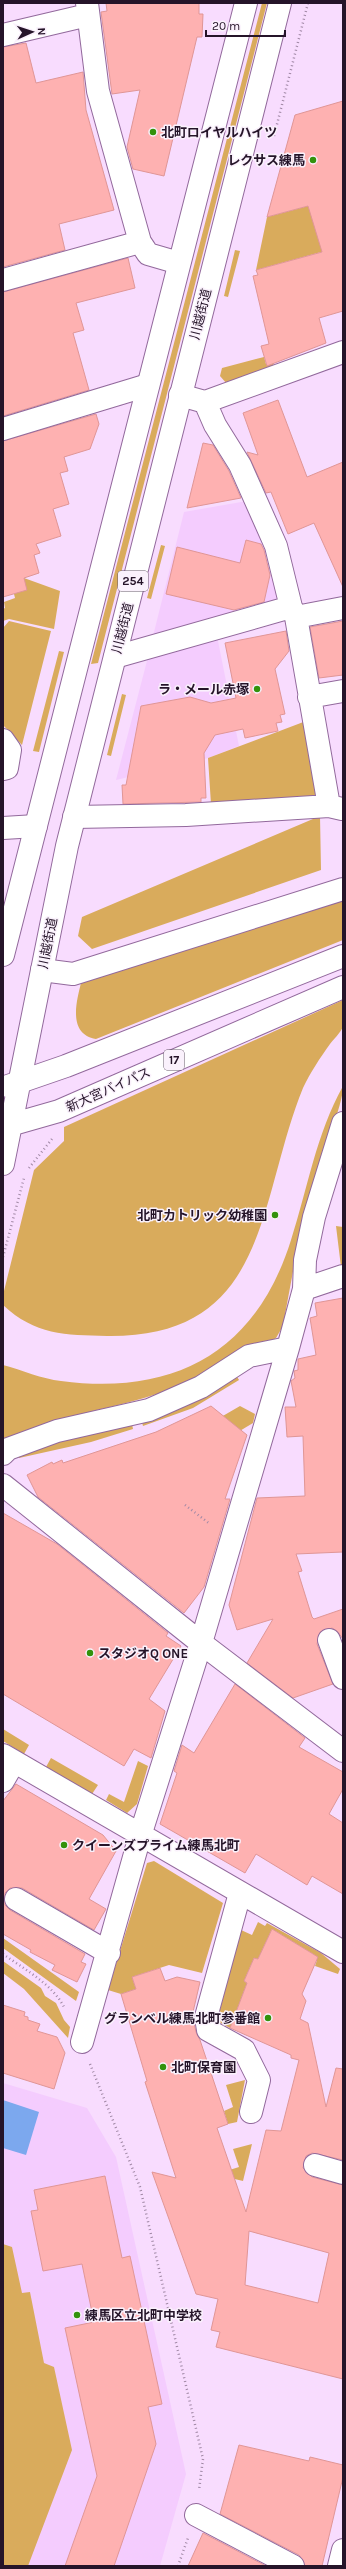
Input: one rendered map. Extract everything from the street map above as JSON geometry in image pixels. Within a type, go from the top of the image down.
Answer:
[{"type":"main road","name":"254","points":[[3,955],[246,3]]},
{"type":"main road","name":"川越街道","points":[[3,1164],[11,1085],[42,970],[74,817],[280,3]]},
{"type":"main road","points":[[3,35],[87,9],[98,91],[140,242],[148,254],[179,262]]},
{"type":"main road","points":[[3,280],[140,242]]},
{"type":"main road","points":[[180,394],[206,402],[343,352]]},
{"type":"main road","points":[[3,429],[148,385]]},
{"type":"main road","points":[[74,817],[186,815],[336,807],[309,697],[293,612],[274,540],[240,464],[215,425],[206,402]]},
{"type":"main road","points":[[115,657],[293,612],[343,608]]},
{"type":"main road","points":[[309,697],[343,691]]},
{"type":"main road","points":[[3,740],[10,750],[7,768],[3,769]]},
{"type":"main road","points":[[3,828],[36,826]]},
{"type":"main road","points":[[42,970],[73,974],[343,889]]},
{"type":"main road","points":[[11,1085],[66,1066],[343,956]]},
{"type":"main road","name":"新大宮バイパス","points":[[7,1126],[59,1111],[343,987]]},
{"type":"main road","points":[[82,2042],[140,1836],[200,1643],[288,1348],[304,1289],[305,1260],[314,1217],[343,1123]]},
{"type":"main road","points":[[304,1289],[343,1276]]},
{"type":"main road","points":[[3,1454],[8,1448],[57,1430],[149,1410],[201,1387],[249,1356],[288,1348]]},
{"type":"main road","points":[[3,1485],[200,1643],[343,1751]]},
{"type":"main road","points":[[329,1640],[343,1678]]},
{"type":"main road","points":[[3,1781],[9,1758],[140,1836],[343,1952]]},
{"type":"main road","points":[[240,1893],[206,2017],[208,2030],[244,2050],[259,2080],[251,2112]]},
{"type":"main road","points":[[16,1899],[108,1953]]},
{"type":"main road","points":[[315,2165],[343,2173]]},
{"type":"main road","points":[[196,2515],[293,2566]]},
{"type":"main road","points":[[339,2566],[343,2550]]},
{"type":"path","points":[[3,1257],[26,1171],[55,1136]]},
{"type":"path","points":[[185,1505],[231,1540]]},
{"type":"path","points":[[3,1954],[37,1979],[62,2001],[82,2042],[140,2187],[203,2459],[196,2515],[178,2566]]},
{"type":"shaded area","points":[[262,3],[267,3],[98,663],[91,664]]},
{"type":"shaded area","points":[[308,206],[343,246],[256,270],[267,217]]},
{"type":"shaded area","points":[[235,250],[240,251],[228,297],[224,296]]},
{"type":"shaded area","points":[[264,357],[266,364],[273,363],[275,369],[227,384],[220,376],[222,368]]},
{"type":"shaded area","points":[[247,501],[268,544],[281,597],[276,605],[152,640],[184,512]]},
{"type":"shaded area","points":[[161,545],[165,546],[151,599],[147,598]]},
{"type":"shaded area","points":[[24,578],[60,591],[54,629],[9,619],[3,621],[3,609],[5,608],[4,602],[15,598],[14,594]]},
{"type":"shaded area","points":[[9,621],[51,631],[22,745],[3,725],[3,628]]},
{"type":"shaded area","points":[[217,636],[239,746],[208,758],[116,780],[148,657]]},
{"type":"shaded area","points":[[59,651],[64,652],[39,752],[33,751]]},
{"type":"shaded area","points":[[122,694],[126,695],[111,756],[107,755]]},
{"type":"shaded area","points":[[306,721],[321,798],[211,804],[208,758]]},
{"type":"shaded area","points":[[320,816],[321,870],[92,949],[78,936],[82,917]]},
{"type":"shaded area","points":[[343,899],[343,940],[96,1039],[87,1036],[81,1031],[76,1017],[76,1008],[81,983]]},
{"type":"shaded area","points":[[343,1000],[343,1027],[319,1060],[303,1088],[288,1131],[264,1217],[249,1255],[229,1288],[200,1314],[160,1331],[107,1336],[64,1334],[39,1328],[15,1315],[3,1305],[3,1295],[34,1170],[64,1141],[64,1127]]},
{"type":"shaded area","points":[[343,1086],[340,1106],[318,1166],[310,1194],[297,1251],[283,1326],[276,1338],[229,1365],[178,1387],[126,1403],[55,1421],[3,1442],[3,1365],[61,1381],[102,1384],[140,1381],[175,1373],[206,1358],[233,1338],[256,1311],[276,1279],[291,1240],[319,1142]]},
{"type":"shaded area","points":[[336,1226],[343,1227],[343,1267],[341,1267]]},
{"type":"shaded area","points":[[236,1375],[239,1380],[193,1408],[143,1426],[141,1419]]},
{"type":"shaded area","points":[[240,1406],[255,1414],[253,1423],[178,1468],[178,1442]]},
{"type":"shaded area","points":[[132,1424],[133,1429],[91,1442],[19,1458],[19,1453],[42,1444]]},
{"type":"shaded area","points":[[3,1729],[29,1745],[24,1754],[3,1741]]},
{"type":"shaded area","points":[[51,1758],[98,1785],[92,1794],[46,1767]]},
{"type":"shaded area","points":[[138,1761],[148,1766],[137,1804],[127,1813],[106,1800],[109,1794],[124,1802]]},
{"type":"shaded area","points":[[154,1861],[223,1903],[202,1973],[169,1965],[132,1977],[136,1989],[121,1994],[108,1990],[147,1863]]},
{"type":"shaded area","points":[[258,1922],[265,1926],[267,1923],[321,1953],[340,1969],[338,1974],[315,1966],[317,1960],[313,1954],[272,1929],[258,1959],[254,1958],[244,1981],[247,1983],[230,2028],[217,2021],[241,1930],[252,1935]]},
{"type":"shaded area","points":[[3,1938],[79,1992],[76,2001],[3,1948]]},
{"type":"shaded area","points":[[3,1961],[41,1988],[45,1996],[56,2003],[64,2020],[70,2027],[68,2038],[24,1989],[3,1973]]},
{"type":"shaded area","points":[[245,2080],[237,2122],[228,2124],[224,2111],[233,2107],[226,2085]]},
{"type":"shaded area","name":"練馬区立北町中学校","points":[[3,2083],[87,2108],[116,2157],[186,2474],[160,2566],[3,2566]]},
{"type":"shaded area","points":[[252,2144],[243,2181],[222,2176],[220,2173],[239,2167],[233,2149]]},
{"type":"shaded area","points":[[3,2244],[12,2247],[22,2293],[30,2292],[44,2363],[54,2367],[72,2450],[28,2566],[3,2566]]},
{"type":"water","points":[[3,2100],[39,2112],[26,2155],[3,2148]]},
{"type":"building","points":[[106,3],[199,3],[199,14],[203,14],[202,37],[197,37],[164,176],[133,169],[127,147],[140,90],[112,94],[101,12],[107,11]]},
{"type":"building","points":[[26,43],[36,83],[83,72],[86,110],[114,210],[59,224],[65,250],[3,267],[3,47]]},
{"type":"building","points":[[343,101],[343,311],[319,318],[326,343],[267,366],[261,346],[269,344],[253,276],[258,275],[256,270],[322,252],[308,206],[267,217],[295,115]]},
{"type":"building","points":[[128,258],[135,288],[76,303],[84,330],[73,333],[89,390],[3,416],[3,292]]},
{"type":"building","points":[[278,400],[307,477],[343,462],[343,587],[314,523],[288,534],[271,492],[266,493],[247,452],[258,455],[243,413]]},
{"type":"building","points":[[96,414],[99,424],[90,449],[64,457],[68,471],[60,473],[69,504],[53,509],[61,536],[36,544],[40,553],[34,555],[39,573],[24,578],[27,590],[3,597],[3,441]]},
{"type":"building","points":[[203,443],[213,445],[229,471],[241,498],[187,508]]},
{"type":"building","points":[[246,540],[261,544],[264,550],[270,575],[264,602],[234,610],[166,594],[177,547],[240,563]]},
{"type":"building","points":[[343,621],[343,675],[319,678],[310,627]]},
{"type":"building","points":[[286,631],[289,651],[275,669],[285,714],[280,715],[282,722],[276,723],[278,731],[245,738],[243,729],[215,735],[204,753],[206,798],[201,798],[201,802],[123,804],[122,785],[126,785],[141,706],[190,697],[211,703],[236,698],[225,643]]},
{"type":"building","points":[[343,1298],[343,1552],[296,1554],[302,1571],[298,1572],[312,1617],[314,1619],[343,1609],[343,1639],[337,1631],[332,1628],[320,1632],[317,1644],[333,1684],[293,1698],[247,1663],[273,1619],[237,1630],[229,1605],[257,1498],[305,1496],[303,1436],[287,1437],[285,1407],[296,1407],[291,1381],[295,1378],[294,1371],[298,1370],[298,1359],[316,1355],[310,1318],[317,1316],[315,1303]]},
{"type":"building","points":[[211,1406],[247,1435],[225,1499],[230,1499],[204,1587],[184,1613],[38,1497],[27,1475],[52,1462],[53,1464],[62,1460],[63,1463],[156,1432]]},
{"type":"building","name":"スタジオQ ONE","points":[[3,1513],[57,1544],[168,1633],[166,1636],[181,1646],[149,1699],[165,1711],[151,1758],[134,1749],[124,1766],[3,1694]]},
{"type":"building","points":[[235,1684],[305,1738],[299,1747],[343,1772],[343,1789],[329,1814],[343,1823],[343,1894],[312,1876],[307,1885],[256,1854],[245,1873],[160,1824],[177,1773],[174,1771],[182,1745],[194,1753]]},
{"type":"building","points":[[16,1784],[103,1835],[116,1851],[89,1899],[106,1909],[94,1930],[22,1888],[10,1888],[5,1893],[5,1905],[10,1910],[85,1954],[81,1962],[86,1964],[77,1982],[52,1970],[55,1965],[30,1952],[31,1950],[3,1934],[3,1801]]},
{"type":"building","points":[[272,1929],[318,1957],[302,1994],[306,2001],[300,2019],[308,2023],[326,2107],[336,2068],[343,2069],[343,2160],[312,2153],[306,2156],[303,2168],[312,2177],[343,2185],[343,2379],[216,2347],[220,2332],[211,2330],[218,2299],[196,2294],[152,2172],[176,2178],[145,2082],[147,2081],[121,1994],[136,1989],[132,1977],[160,1968],[165,1981],[177,1977],[200,1982],[193,2012],[191,2010],[196,2032],[228,2124],[217,2128],[246,2212],[266,2130],[281,2131],[299,2060],[291,2058],[291,2055],[230,2028],[247,1983],[244,1981],[254,1958],[258,1959]],"holes":[[[249,2231],[329,2253],[318,2303],[245,2285]]]},
{"type":"building","points":[[3,2005],[25,2012],[24,2016],[28,2017],[28,2020],[40,2024],[37,2031],[57,2037],[65,2053],[54,2089],[3,2073]]},
{"type":"building","points":[[105,2176],[122,2258],[130,2256],[162,2404],[148,2407],[156,2444],[114,2566],[65,2566],[97,2476],[65,2328],[94,2322],[82,2264],[43,2271],[31,2211],[38,2210],[34,2190]]},
{"type":"building","points":[[239,2445],[309,2461],[310,2457],[343,2465],[343,2477],[322,2566],[305,2566],[299,2555],[220,2514]]},
{"type":"building","points":[[203,2533],[266,2566],[188,2566]]},
{"type":"place","name":"北町ロイヤルハイツ","points":[[153,132]]},
{"type":"place","name":"レクサス練馬","points":[[313,160]]},
{"type":"place","name":"ラ・メール赤塚","points":[[257,689]]},
{"type":"place","name":"北町カトリック幼稚園","points":[[275,1215]]},
{"type":"place","name":"スタジオQ ONE","points":[[90,1653]]},
{"type":"place","name":"クイーンズプライム練馬北町","points":[[64,1845]]},
{"type":"place","name":"グランベル練馬北町参番館","points":[[268,2018]]},
{"type":"place","name":"北町保育園","points":[[163,2067]]},
{"type":"place","name":"練馬区立北町中学校","points":[[77,2315]]}]
